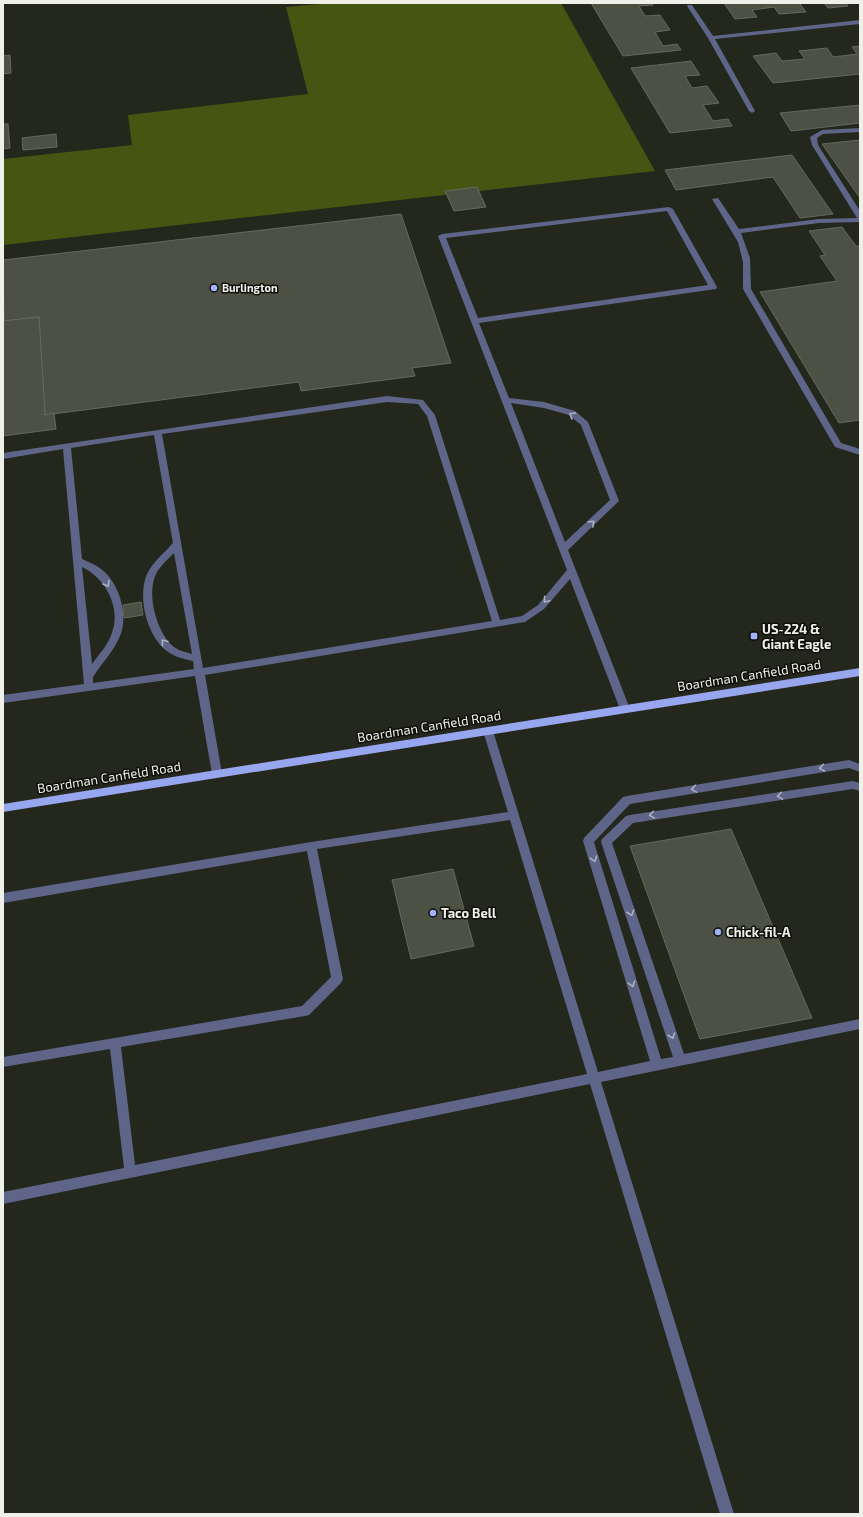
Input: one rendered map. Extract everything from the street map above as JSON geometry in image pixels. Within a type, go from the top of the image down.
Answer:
[{"type":"main road","name":"Boardman Canfield Road","points":[[3,808],[860,672]]},
{"type":"street","points":[[690,6],[711,38],[752,111]]},
{"type":"street","points":[[711,38],[860,22]]},
{"type":"street","points":[[860,130],[822,132],[813,137],[814,145],[860,217]]},
{"type":"street","points":[[716,199],[743,244],[746,257],[747,269],[745,280],[747,289],[838,445],[860,452]]},
{"type":"street","points":[[475,321],[714,287],[669,208],[442,236],[625,709]]},
{"type":"street","points":[[736,232],[819,221],[860,220]]},
{"type":"street","points":[[3,456],[387,399],[420,402],[431,415],[497,624]]},
{"type":"street","points":[[506,400],[544,405],[572,413],[585,424],[613,494],[615,502],[563,549]]},
{"type":"street","points":[[158,432],[217,774]]},
{"type":"street","points":[[66,447],[89,687]]},
{"type":"street","points":[[178,543],[151,576],[149,599],[150,615],[154,627],[170,649],[197,659]]},
{"type":"street","points":[[77,560],[98,572],[108,584],[119,614],[118,628],[112,643],[88,676]]},
{"type":"street","points":[[3,699],[200,672],[525,619],[541,607],[572,571]]},
{"type":"street","points":[[488,731],[727,1514]]},
{"type":"street","points":[[657,1064],[588,840],[627,800],[849,764],[860,768]]},
{"type":"street","points":[[680,1060],[606,842],[630,819],[853,785],[860,787]]},
{"type":"street","points":[[3,898],[311,846],[514,815]]},
{"type":"street","points":[[3,1062],[305,1011],[337,979],[311,846]]},
{"type":"street","points":[[3,1198],[594,1076],[860,1024]]},
{"type":"street","points":[[115,1044],[130,1171]]},
{"type":"green space","points":[[331,3],[561,3],[655,171],[3,245],[3,159],[132,145],[128,115],[308,94],[286,7]]},
{"type":"building","points":[[591,3],[652,3],[653,5],[639,6],[645,16],[660,15],[670,30],[655,32],[663,46],[677,44],[681,50],[623,56]]},
{"type":"building","points":[[724,3],[806,3],[800,4],[806,12],[779,14],[774,7],[752,10],[757,17],[735,19]]},
{"type":"building","points":[[824,3],[846,3],[848,6],[828,8]]},
{"type":"building","points":[[860,46],[860,74],[773,83],[753,56],[776,53],[782,61],[805,59],[799,51],[827,48],[833,57],[857,54],[852,47]]},
{"type":"building","points":[[10,55],[11,73],[3,74],[3,56]]},
{"type":"building","points":[[691,61],[700,75],[685,76],[692,88],[707,86],[719,103],[703,105],[713,121],[728,119],[732,126],[670,133],[631,68]]},
{"type":"building","points":[[860,105],[860,123],[791,131],[780,113]]},
{"type":"building","points":[[3,124],[8,124],[10,148],[3,149]]},
{"type":"building","points":[[56,134],[57,147],[23,150],[22,138]]},
{"type":"building","points":[[860,140],[860,198],[822,144]]},
{"type":"building","points":[[792,155],[833,214],[800,218],[773,177],[676,190],[665,170]]},
{"type":"building","points":[[477,187],[486,207],[454,211],[445,191]]},
{"type":"building","name":"Burlington","points":[[401,214],[451,363],[412,368],[415,376],[301,391],[299,382],[45,415],[39,317],[4,321],[3,260]]},
{"type":"building","points":[[842,227],[856,246],[860,246],[860,420],[839,423],[760,292],[837,281],[820,256],[825,255],[809,231]]},
{"type":"building","points":[[39,317],[45,415],[54,413],[56,429],[3,436],[3,321]]},
{"type":"building","points":[[141,602],[143,615],[124,618],[123,605]]},
{"type":"building","name":"Chick-fil-A","points":[[731,829],[812,1018],[700,1039],[630,846]]},
{"type":"building","name":"Taco Bell","points":[[453,869],[474,946],[411,959],[392,880]]},
{"type":"place","name":"Burlington","points":[[214,288]]},
{"type":"place","name":"US-224 & Giant Eagle","points":[[754,636]]},
{"type":"place","name":"Taco Bell","points":[[433,913]]},
{"type":"place","name":"Chick-fil-A","points":[[718,932]]}]
